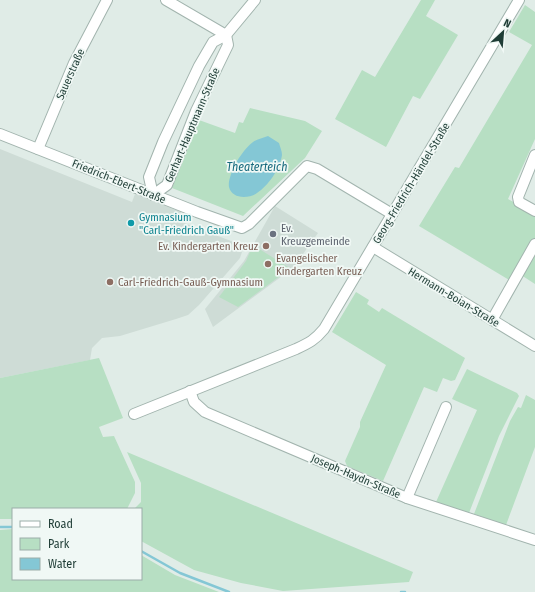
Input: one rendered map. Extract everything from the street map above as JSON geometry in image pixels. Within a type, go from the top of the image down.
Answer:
[{"type":"street","name":"Sauerstraße","points":[[38,149],[74,63],[107,0]]},
{"type":"street","points":[[166,0],[226,35]]},
{"type":"street","name":"Gerhart-Hauptmann-Straße","points":[[226,35],[228,45],[196,111],[167,185],[153,195],[149,177],[183,98],[199,66],[213,42],[226,35],[255,0]]},
{"type":"street","name":"Georg-Friedrich-Händel-Straße","points":[[134,414],[312,341],[324,329],[519,0]]},
{"type":"street","name":"Friedrich-Ebert-Straße","points":[[0,134],[196,212],[242,228],[250,224],[307,166],[317,169],[392,214]]},
{"type":"street","points":[[535,155],[518,197],[519,202],[535,211]]},
{"type":"street","points":[[492,320],[535,244]]},
{"type":"street","name":"Hermann-Boian-Straße","points":[[373,247],[535,346]]},
{"type":"street","name":"Joseph-Haydn-Straße","points":[[190,392],[194,402],[205,412],[407,498],[535,540]]},
{"type":"street","points":[[407,498],[446,407]]},
{"type":"shaded area","name":"Carl-Friedrich-Gauß-Gymnasium","points":[[0,149],[132,202],[135,194],[181,212],[179,221],[244,246],[240,258],[199,305],[188,315],[120,336],[102,338],[92,348],[90,360],[0,378]]},
{"type":"shaded area","name":"Evangelischer Kindergarten Kreuz","points":[[275,206],[318,233],[293,268],[213,327],[205,309],[244,261]]},
{"type":"green space","points":[[421,0],[435,0],[426,16],[458,35],[420,99],[413,96],[386,147],[335,119],[362,70],[375,77]]},
{"type":"green space","points":[[525,5],[535,12],[535,139],[508,199],[535,214],[535,240],[511,281],[419,226],[455,167],[459,168],[532,45],[509,32]]},
{"type":"green space","points":[[250,108],[305,121],[322,131],[305,158],[243,216],[172,188],[199,120],[235,133],[239,122],[243,123]]},
{"type":"green space","points":[[253,245],[288,267],[288,270],[238,307],[219,297],[246,261]]},
{"type":"green space","points":[[535,250],[535,284],[521,275]]},
{"type":"green space","points":[[356,292],[369,300],[367,304],[379,312],[382,308],[465,358],[455,380],[451,381],[443,378],[437,392],[424,387],[383,481],[347,466],[345,461],[360,427],[360,422],[386,365],[332,332]]},
{"type":"green space","points":[[99,358],[123,418],[99,427],[103,437],[114,436],[135,482],[135,493],[128,508],[12,508],[12,519],[0,519],[0,378]]},
{"type":"green space","points":[[467,369],[517,393],[519,396],[499,436],[469,513],[436,502],[477,410],[452,399]]},
{"type":"green space","points":[[526,395],[535,400],[535,447],[506,525],[474,514],[510,421],[518,407],[521,408]]},
{"type":"green space","points":[[127,452],[413,572],[409,582],[283,591],[241,583],[194,570],[142,542],[142,508],[135,508],[141,502],[141,483]]},
{"type":"green space","points":[[12,529],[12,580],[142,580],[142,556],[175,575],[219,592],[0,592],[0,530]]},
{"type":"water","name":"Theaterteich","points":[[268,136],[279,143],[282,152],[279,166],[273,177],[261,190],[253,195],[241,197],[233,194],[229,187],[229,183],[231,173],[237,162],[244,151],[253,142]]},
{"type":"waterway","points":[[0,527],[12,527]]},
{"type":"waterway","points":[[142,552],[180,573],[229,592]]},
{"type":"place","name":"Gymnasium \"Carl-Friedrich Gauß\"","points":[[131,223]]},
{"type":"place","name":"Ev. Kreuzgemeinde","points":[[273,234]]},
{"type":"place","name":"Ev. Kindergarten Kreuz","points":[[266,246]]},
{"type":"place","name":"Evangelischer Kindergarten Kreuz","points":[[268,264]]},
{"type":"place","name":"Carl-Friedrich-Gauß-Gymnasium","points":[[110,282]]}]
